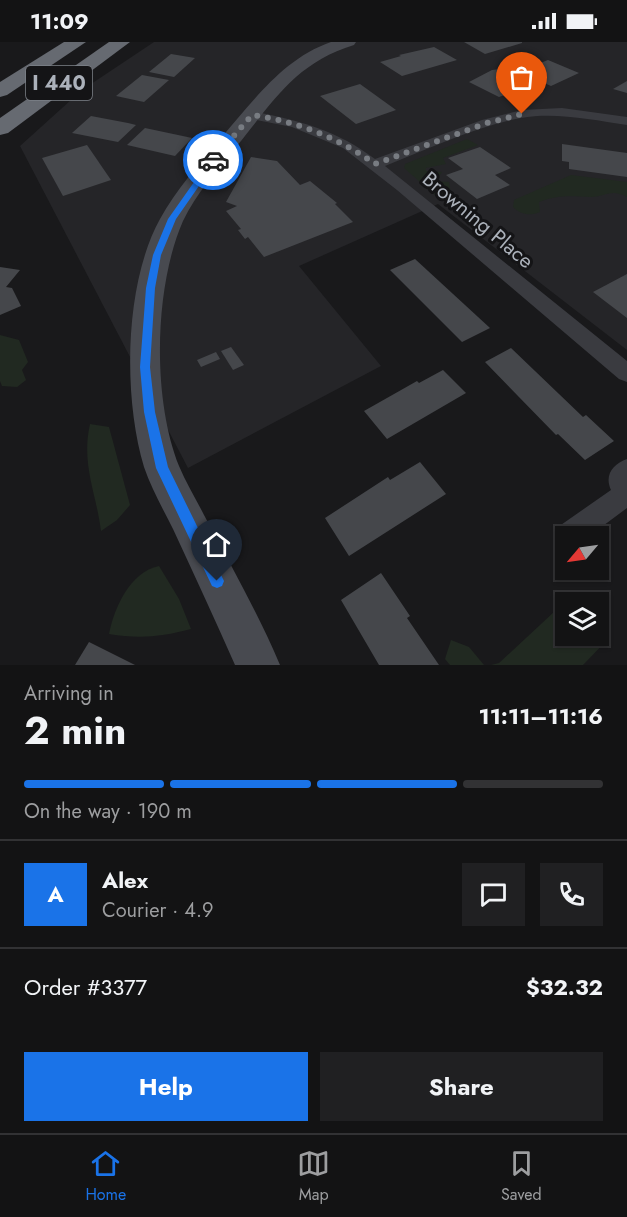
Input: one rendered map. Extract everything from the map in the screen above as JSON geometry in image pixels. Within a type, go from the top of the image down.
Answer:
[{"type":"highway","name":"I 440","points":[[0,91],[77,42]]},
{"type":"highway","name":"I 440","points":[[0,128],[121,42]]},
{"type":"street","points":[[258,665],[162,468],[149,412],[145,367],[150,288],[157,255],[172,219],[201,175],[286,75],[300,62],[314,53],[348,42]]},
{"type":"street","points":[[375,164],[487,123],[522,114],[562,112],[627,121]]},
{"type":"street","name":"Browning Place","points":[[252,115],[296,124],[332,137],[375,164],[627,373]]},
{"type":"street","points":[[579,526],[627,486]]},
{"type":"shaded area","points":[[154,42],[627,42],[627,350],[438,204],[299,266],[381,366],[188,468],[20,146],[82,90]]},
{"type":"shaded area","points":[[467,139],[478,145],[443,158],[446,164],[426,168],[426,171],[442,172],[436,181],[449,182],[451,194],[436,196],[404,168],[405,164]]},
{"type":"shaded area","points":[[571,175],[627,182],[627,197],[612,193],[595,197],[551,198],[539,202],[540,212],[533,214],[522,213],[513,207],[514,200]]},
{"type":"shaded area","points":[[0,335],[19,340],[28,362],[22,370],[26,380],[17,387],[2,386],[0,381]]},
{"type":"shaded area","points":[[90,424],[109,427],[130,505],[117,520],[101,531],[88,465]]},
{"type":"shaded area","points":[[159,566],[179,599],[191,629],[150,636],[109,634],[119,603],[132,583],[149,570]]},
{"type":"shaded area","points":[[555,611],[555,646],[601,646],[583,665],[491,665],[499,663]]},
{"type":"shaded area","points":[[451,640],[469,647],[484,665],[450,665],[445,659]]},
{"type":"building","points":[[464,42],[522,42],[522,43],[485,54]]},
{"type":"building","points":[[434,47],[457,60],[402,76],[380,62],[401,56],[399,55]]},
{"type":"building","points":[[171,54],[195,58],[174,77],[149,72]]},
{"type":"building","points":[[548,60],[579,73],[551,86],[535,79],[512,91],[514,92],[499,97],[469,82],[492,70],[500,69],[512,74]]},
{"type":"building","points":[[142,75],[169,80],[144,102],[116,96]]},
{"type":"building","points":[[627,81],[627,93],[613,89]]},
{"type":"building","points":[[360,84],[396,110],[356,124],[320,96]]},
{"type":"building","points":[[91,116],[136,125],[118,142],[72,133]]},
{"type":"building","points":[[145,128],[192,138],[175,156],[127,145]]},
{"type":"building","points":[[562,144],[627,153],[627,177],[569,169],[569,162],[562,161]]},
{"type":"building","points":[[87,145],[111,180],[63,196],[42,158]]},
{"type":"building","points":[[480,147],[511,168],[495,175],[510,185],[477,199],[446,175],[463,169],[448,158]]},
{"type":"building","points":[[251,157],[277,161],[300,185],[310,181],[337,203],[335,204],[353,222],[264,257],[248,237],[245,239],[238,230],[241,229],[226,211],[237,206],[226,202]]},
{"type":"building","points":[[415,259],[490,328],[462,342],[390,270]]},
{"type":"building","points":[[0,267],[20,270],[6,287],[12,288],[21,306],[0,315]]},
{"type":"building","points":[[627,274],[627,318],[593,292]]},
{"type":"building","points":[[231,347],[244,365],[233,370],[221,351]]},
{"type":"building","points":[[511,348],[583,417],[586,415],[614,441],[585,460],[558,434],[556,435],[485,362]]},
{"type":"building","points":[[216,352],[220,359],[201,367],[197,360]]},
{"type":"building","points":[[443,370],[466,393],[387,439],[364,411],[417,381],[419,383]]},
{"type":"building","points":[[420,462],[446,494],[349,556],[325,518],[388,477],[390,480]]},
{"type":"building","points":[[381,573],[410,616],[407,618],[439,665],[379,665],[341,600]]},
{"type":"building","points":[[89,642],[135,665],[75,665]]},
{"type":"way so far","points":[[213,160],[252,115],[296,124],[332,137],[375,164],[487,123],[522,114]]},
{"type":"route","points":[[213,160],[172,219],[157,255],[150,288],[145,367],[149,412],[162,468],[217,581]]}]
